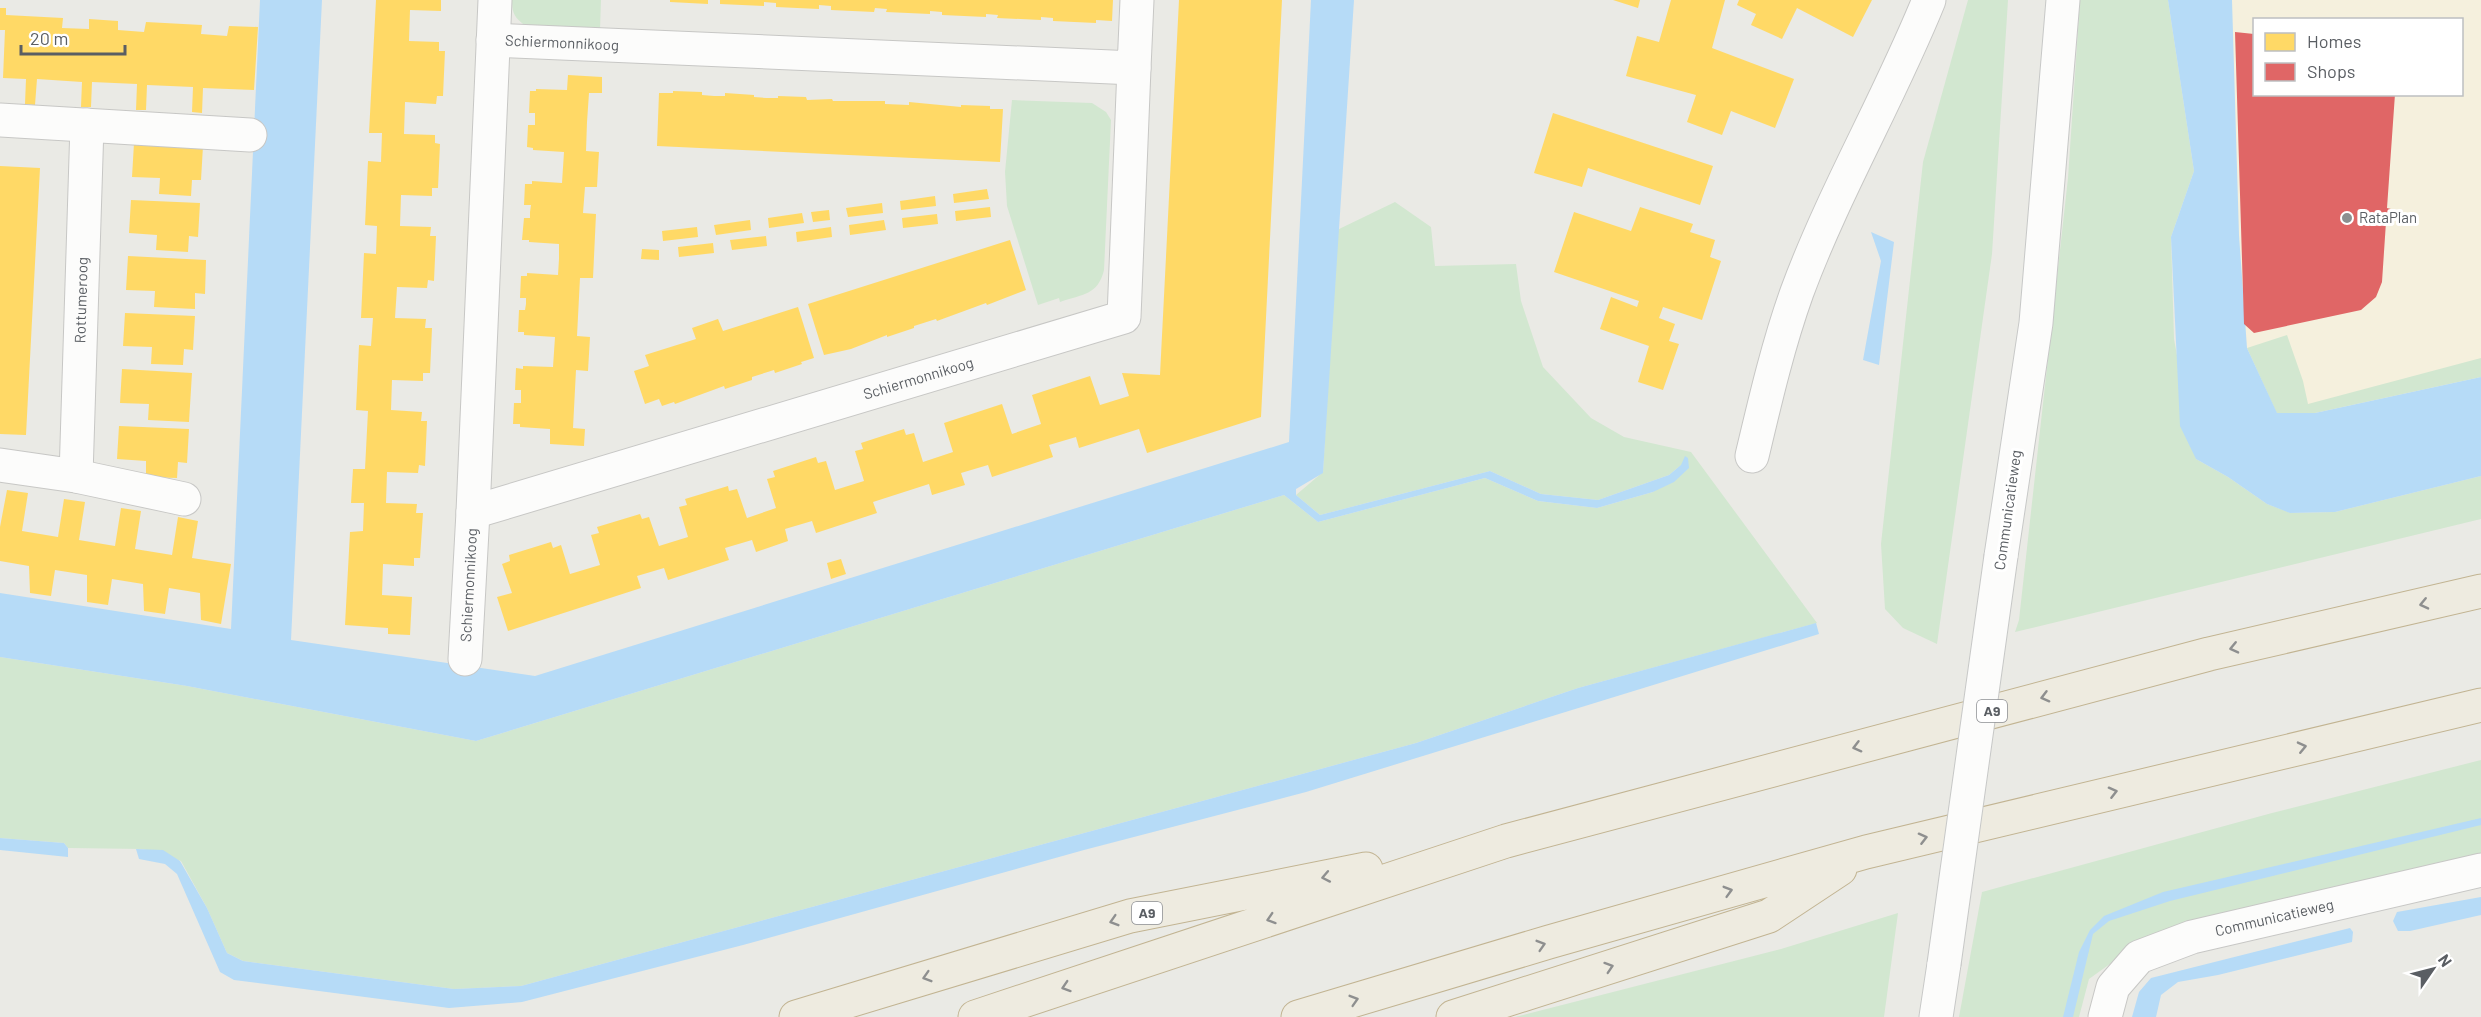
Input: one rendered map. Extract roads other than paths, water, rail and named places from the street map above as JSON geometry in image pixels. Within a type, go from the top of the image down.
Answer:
[{"type":"highway","name":"A9","points":[[975,1017],[1506,841],[2209,654],[2481,591]]},
{"type":"highway","points":[[1298,1017],[1560,939],[1866,852],[2481,705]]},
{"type":"highway","name":"A9","points":[[796,1017],[1130,916],[1506,841]]},
{"type":"highway","points":[[1453,1017],[1769,916],[1866,852]]},
{"type":"street","name":"Schiermonnikoog","points":[[465,659],[495,0]]},
{"type":"street","name":"Schiermonnikoog","points":[[473,512],[1124,317],[1137,0]]},
{"type":"street","points":[[1752,456],[1768,387],[1797,292],[1826,224],[1910,47],[1929,0]]},
{"type":"street","name":"Communicatieweg","points":[[1936,1017],[2036,323],[2063,0]]},
{"type":"street","name":"Schiermonnikoog","points":[[493,40],[1134,68]]},
{"type":"street","points":[[0,120],[250,135]]},
{"type":"street","name":"Rottumeroog","points":[[76,476],[87,125]]},
{"type":"street","points":[[0,465],[76,476],[184,499]]},
{"type":"street","name":"Communicatieweg","points":[[2105,1017],[2113,987],[2139,957],[2192,938],[2481,870]]},
{"type":"water","points":[[260,0],[322,0],[291,640],[535,676],[1289,442],[1311,0],[1354,0],[1323,473],[1296,489],[1296,495],[1320,515],[1490,471],[1541,494],[1598,500],[1669,475],[1681,465],[1685,456],[1688,458],[1689,468],[1674,482],[1653,492],[1597,508],[1538,501],[1485,478],[1318,522],[1284,495],[476,741],[187,686],[0,657],[0,593],[231,629]]},
{"type":"water","points":[[2168,0],[2232,0],[2239,235],[2247,348],[2277,413],[2315,413],[2481,377],[2481,476],[2335,512],[2290,513],[2267,504],[2228,477],[2196,459],[2180,426],[2171,237],[2194,171]]},
{"type":"water","points":[[1871,232],[1894,242],[1879,365],[1863,360],[1881,261]]},
{"type":"water","points":[[1816,623],[1819,634],[1306,792],[1084,850],[743,945],[522,1002],[449,1008],[234,980],[220,972],[177,874],[165,864],[139,859],[136,849],[163,850],[180,861],[207,908],[227,953],[243,961],[454,989],[521,986],[1416,743],[1578,688]]},
{"type":"water","points":[[2481,818],[2481,825],[2170,901],[2109,921],[2093,934],[2073,1017],[2063,1017],[2079,952],[2090,930],[2104,916],[2163,892]]},
{"type":"water","points":[[0,838],[64,843],[68,848],[68,857],[0,850]]},
{"type":"water","points":[[2481,897],[2481,915],[2410,931],[2398,931],[2393,921],[2397,912]]},
{"type":"water","points":[[2350,928],[2353,932],[2352,942],[2218,975],[2178,982],[2161,995],[2156,1017],[2132,1017],[2139,992],[2151,978]]},
{"type":"place","name":"RataPlan","points":[[2347,218]]}]
